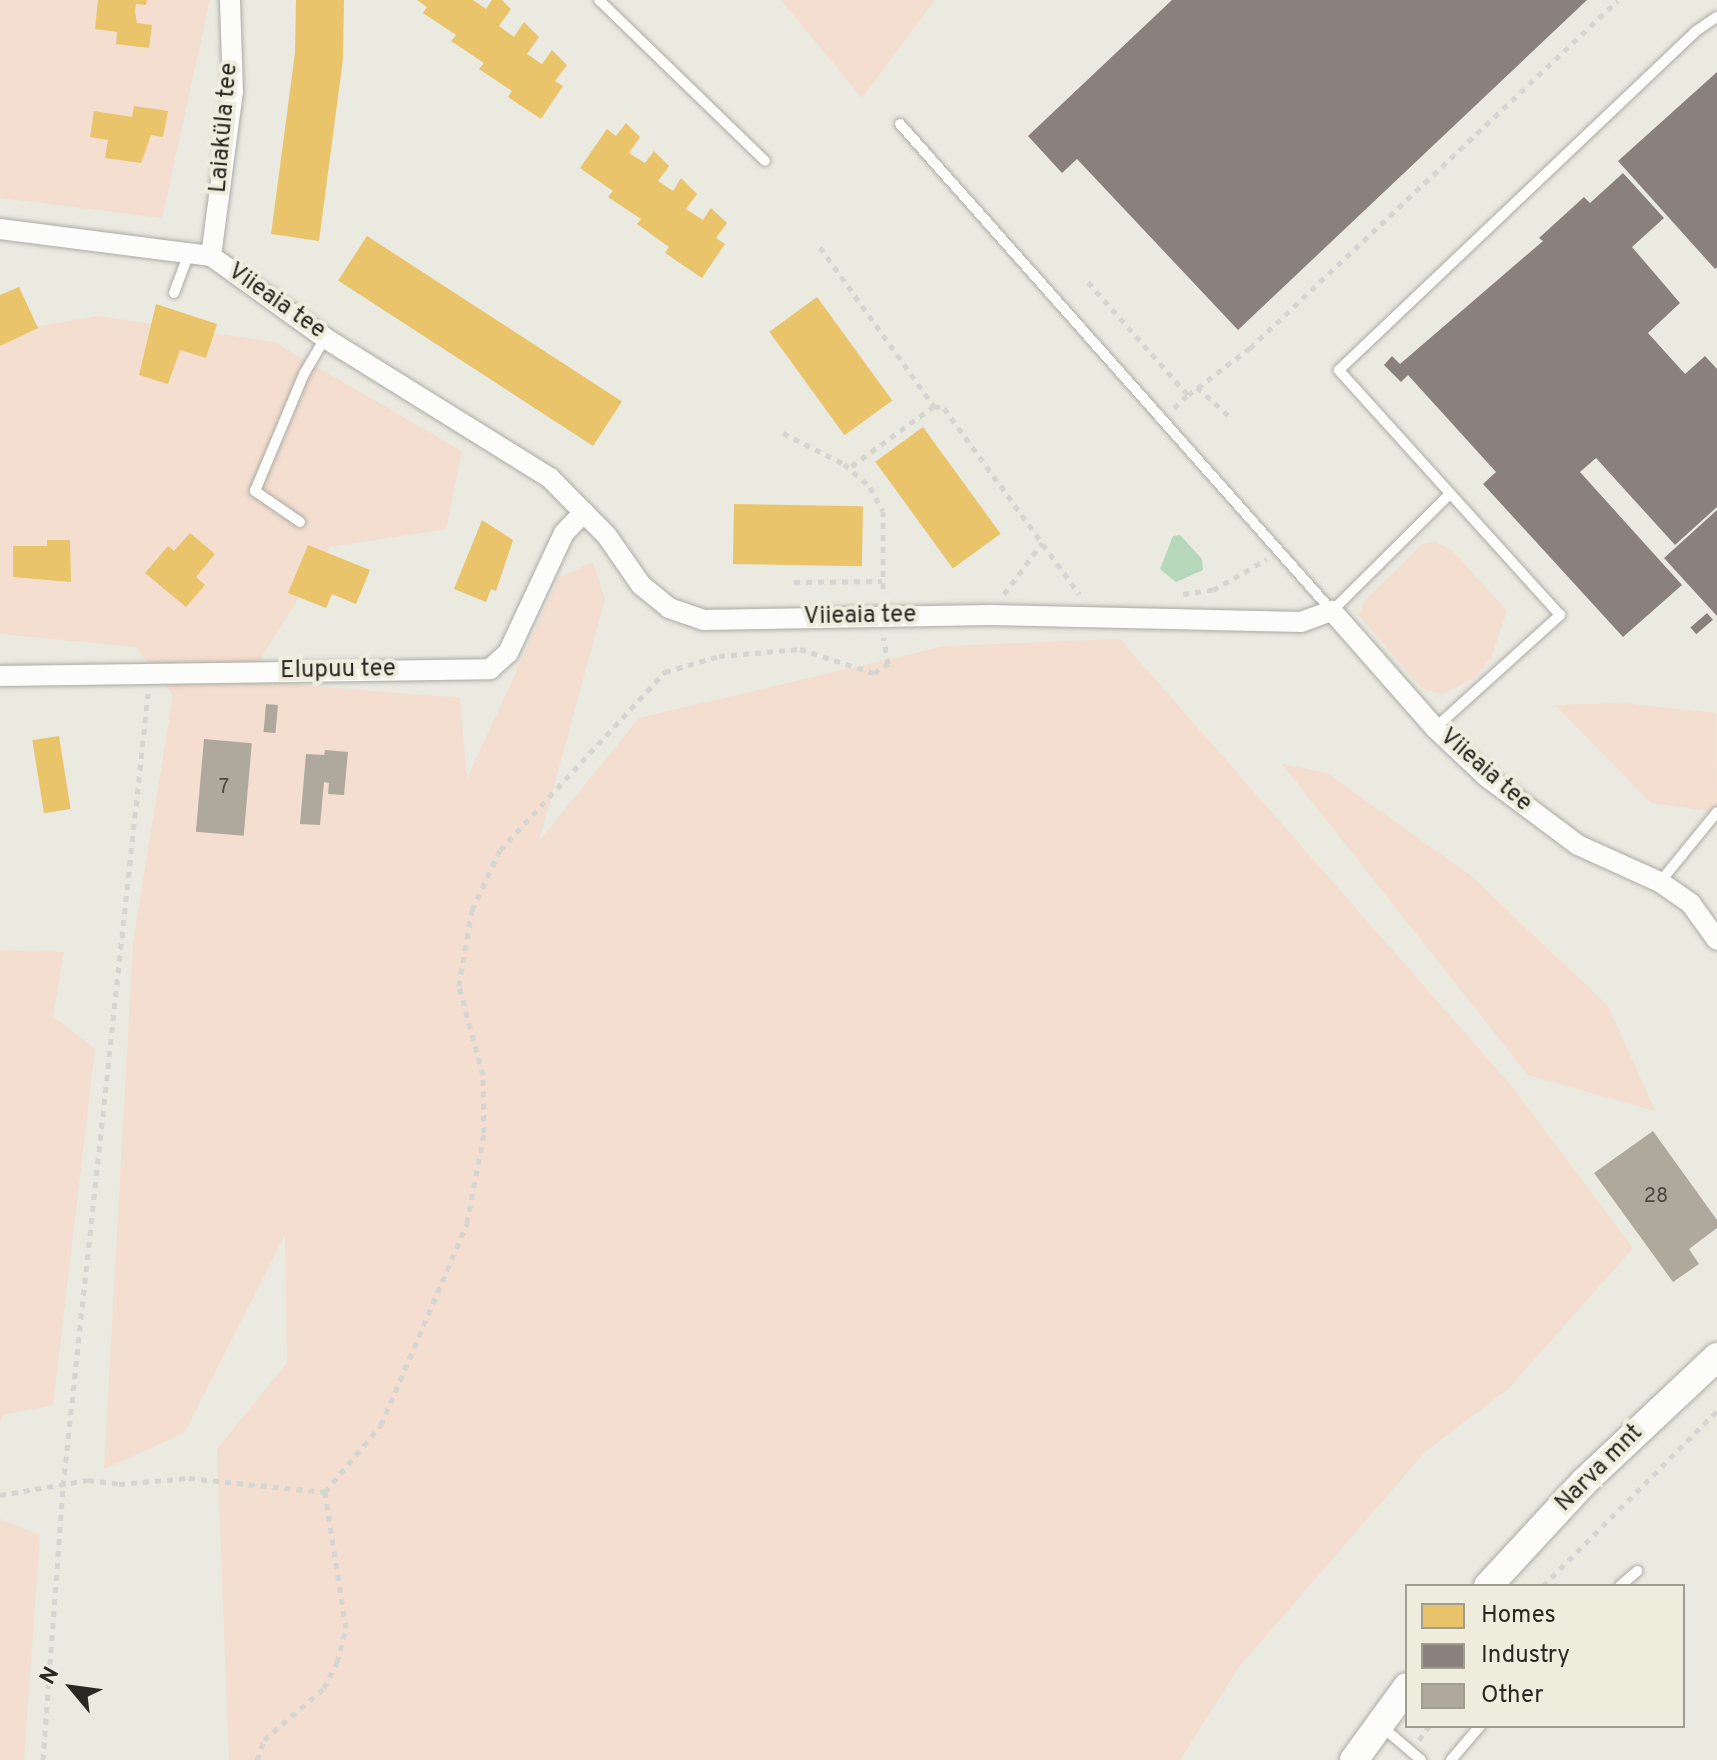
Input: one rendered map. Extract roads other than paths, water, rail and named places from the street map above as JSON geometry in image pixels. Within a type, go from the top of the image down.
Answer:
[{"type":"main road","name":"Narva mnt","points":[[1490,1584],[1585,1481],[1717,1357]]},
{"type":"main road","points":[[1354,1760],[1405,1690]]},
{"type":"street","name":"Laiaküla tee","points":[[211,256],[233,92],[230,0]]},
{"type":"street","name":"Viieaia tee","points":[[0,229],[211,256],[325,338],[550,478],[584,512],[641,585],[669,608],[703,620],[878,611],[1301,622],[1332,611],[1435,728],[1521,806],[1578,845],[1660,882],[1691,904],[1717,940]]},
{"type":"street","name":"Elupuu tee","points":[[0,676],[490,669],[508,653],[564,533],[584,512]]},
{"type":"lane","points":[[599,0],[765,161]]},
{"type":"lane","points":[[1435,728],[1560,615],[1339,370],[1696,31],[1717,17]]},
{"type":"lane","points":[[900,124],[1332,611],[1450,494]]},
{"type":"lane","points":[[174,293],[189,253]]},
{"type":"lane","points":[[300,522],[255,491],[304,374],[325,338]]},
{"type":"lane","points":[[1660,882],[1717,812]]},
{"type":"lane","points":[[1622,1584],[1637,1571]]},
{"type":"lane","points":[[1378,1724],[1421,1760]]},
{"type":"lane","points":[[1451,1760],[1478,1728]]}]
